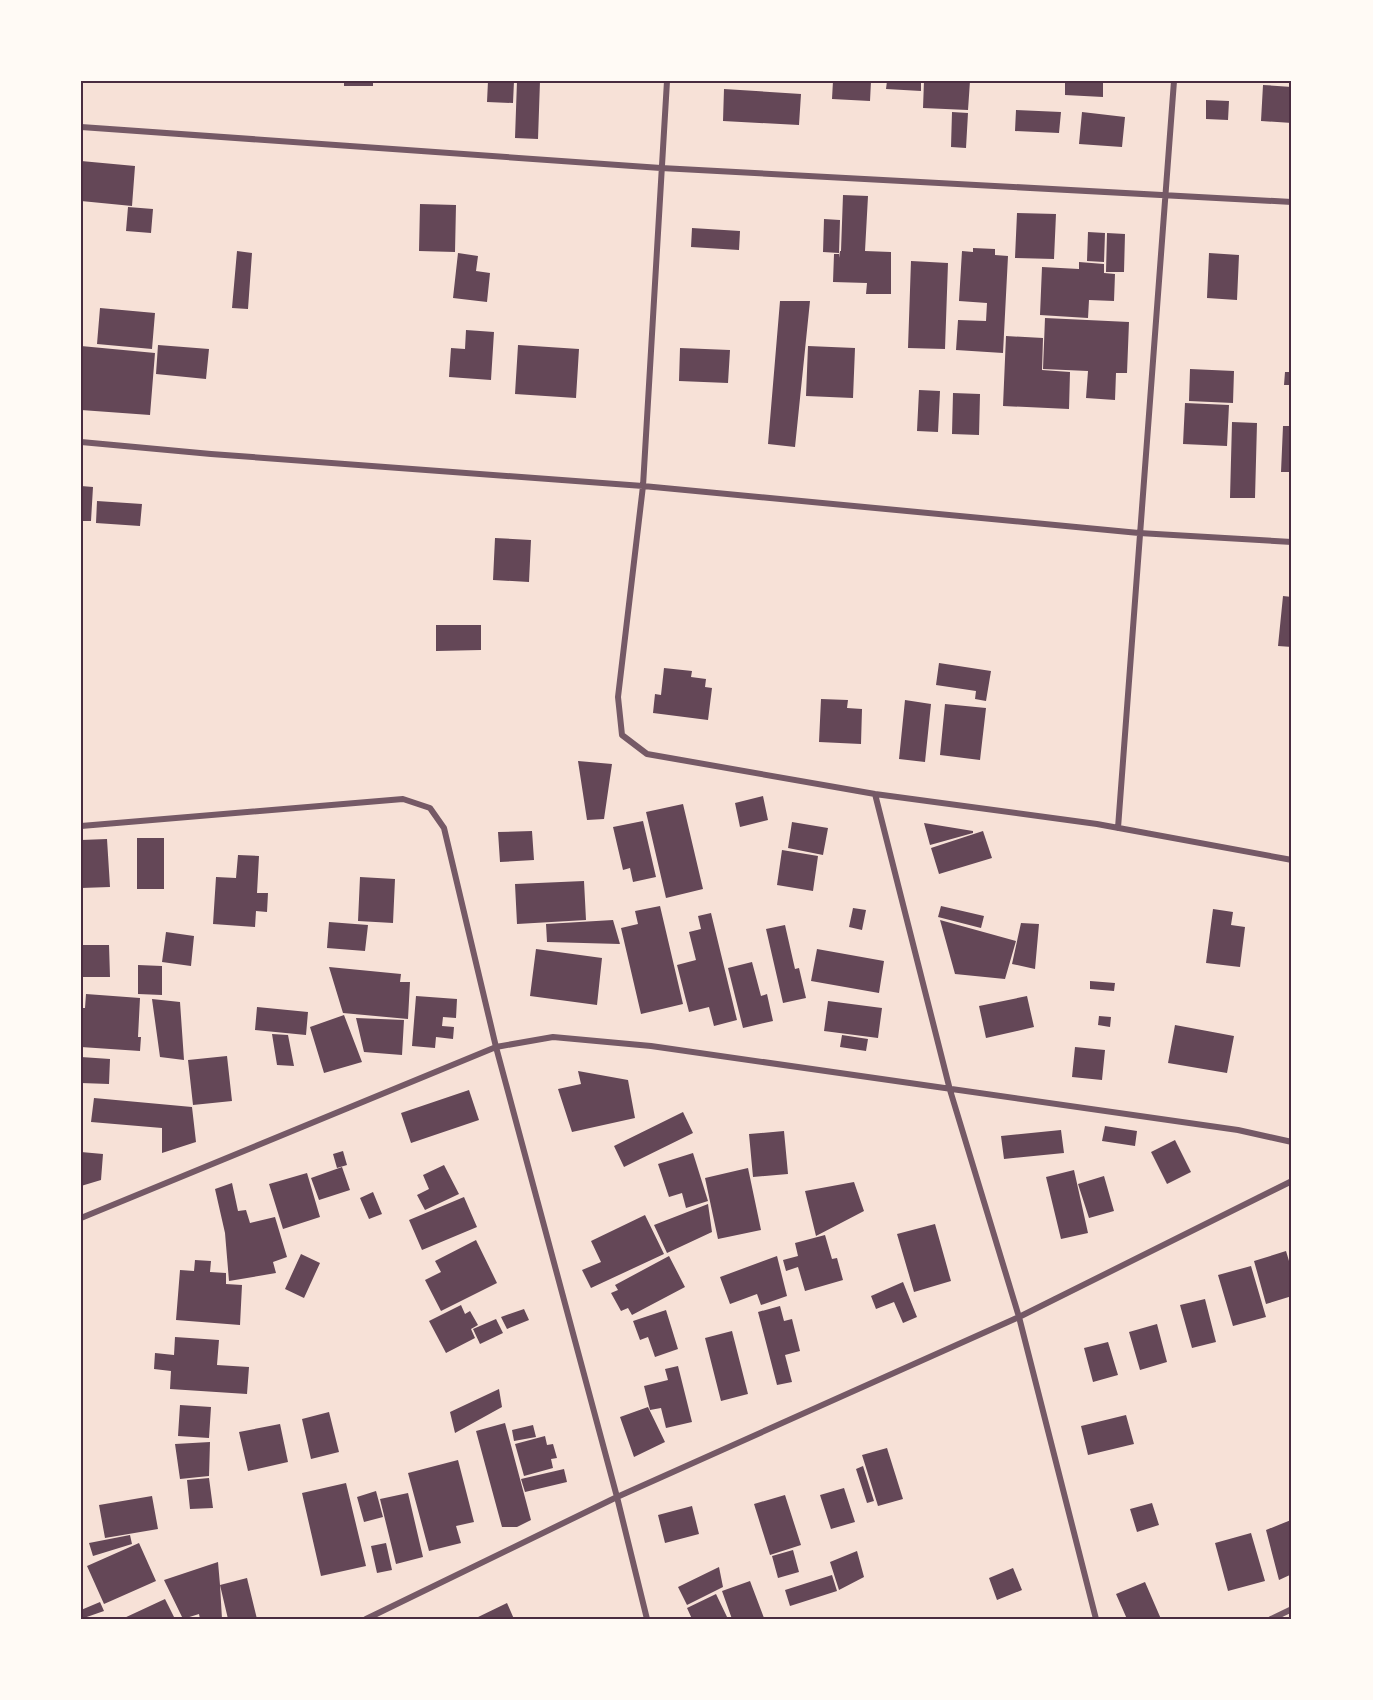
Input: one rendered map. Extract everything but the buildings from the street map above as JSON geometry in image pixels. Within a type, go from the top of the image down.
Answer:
[{"type":"street","points":[[667,81],[643,486],[618,697],[622,735],[647,754],[875,794],[1118,828],[1292,860]]},
{"type":"street","points":[[1118,828],[1174,81]]},
{"type":"street","points":[[81,127],[661,168],[1292,202]]},
{"type":"street","points":[[81,442],[211,454],[643,486],[1139,533],[1292,542]]},
{"type":"street","points":[[875,794],[950,1090],[1019,1317],[1096,1619]]},
{"type":"street","points":[[81,826],[403,800],[430,808],[444,828],[496,1047],[617,1497],[647,1619]]},
{"type":"street","points":[[81,1218],[496,1047],[554,1037],[651,1047],[1238,1130],[1292,1142]]},
{"type":"street","points":[[366,1619],[617,1497],[1019,1317],[1292,1180]]},
{"type":"street","points":[[1271,1619],[1292,1609]]}]
